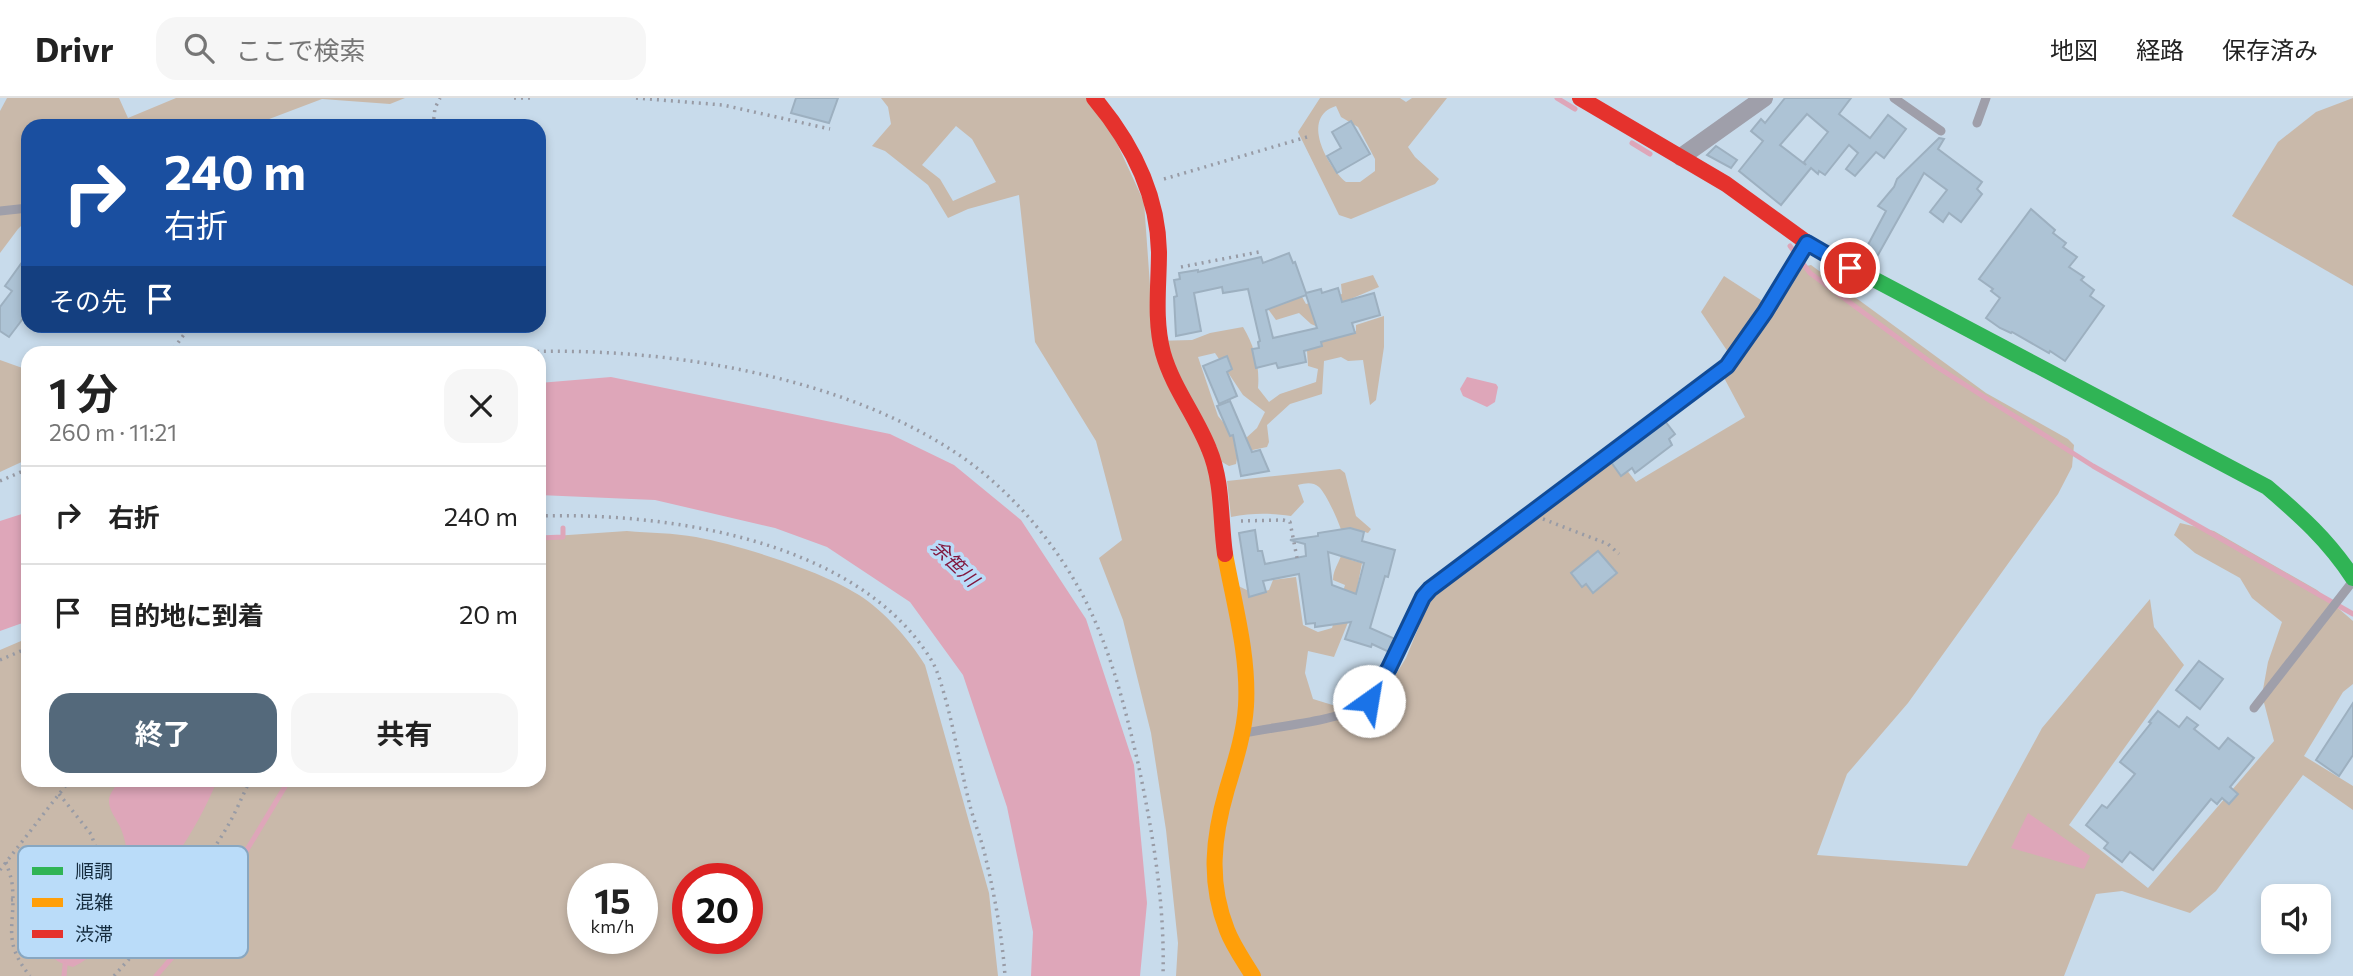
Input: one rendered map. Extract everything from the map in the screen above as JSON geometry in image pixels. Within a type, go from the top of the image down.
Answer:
[{"type":"street","points":[[1094,98],[1130,147],[1146,184],[1158,235],[1158,324],[1163,352],[1179,394],[1204,435],[1215,464],[1222,523],[1243,645],[1246,695],[1243,733],[1216,826],[1212,855],[1214,893],[1228,932],[1253,976]]},
{"type":"street","points":[[1580,98],[1726,184],[1807,243],[2267,487],[2309,522],[2336,552],[2353,579]]},
{"type":"street","points":[[1681,157],[1764,98]]},
{"type":"lane","points":[[1894,98],[1941,131]]},
{"type":"lane","points":[[1977,123],[1986,98]]},
{"type":"lane","points":[[0,211],[21,209]]},
{"type":"lane","points":[[1243,733],[1350,712],[1369,701],[1389,668],[1423,597],[1430,589],[1727,366],[1765,312],[1807,243]]},
{"type":"lane","points":[[2255,708],[2353,579]]},
{"type":"path","points":[[434,119],[440,98]]},
{"type":"path","points":[[514,98],[535,98]]},
{"type":"path","points":[[636,98],[723,105],[830,129]]},
{"type":"path","points":[[1146,184],[1307,137]]},
{"type":"path","points":[[1158,271],[1259,252]]},
{"type":"path","points":[[175,346],[182,333]]},
{"type":"path","points":[[546,352],[589,351],[649,355],[752,372],[830,394],[875,410],[934,439],[987,477],[1028,517],[1056,552],[1078,586],[1100,634],[1128,718],[1155,851],[1161,896],[1163,976]]},
{"type":"path","points":[[0,481],[21,473]]},
{"type":"path","points":[[1528,514],[1608,544],[1619,554]]},
{"type":"path","points":[[546,516],[632,518],[684,525],[734,536],[833,572],[855,584],[896,616],[919,642],[938,674],[994,896],[1005,976]]},
{"type":"path","points":[[1222,523],[1253,519],[1283,520],[1290,523],[1297,558]]},
{"type":"path","points":[[0,660],[21,651]]},
{"type":"path","points":[[18,846],[64,787]]},
{"type":"path","points":[[215,846],[247,787]]},
{"type":"path","points":[[59,794],[91,834],[95,846]]},
{"type":"path","points":[[0,870],[18,847]]},
{"type":"path","points":[[6,862],[12,884],[9,942],[17,962],[30,976]]},
{"type":"path","points":[[11,900],[18,899]]},
{"type":"path","points":[[114,976],[130,958]]},
{"type":"shaded area","points":[[7,98],[119,98],[128,118],[176,98],[405,98],[390,104],[322,99],[269,119],[21,119],[21,226],[0,253],[0,111]]},
{"type":"shaded area","points":[[881,98],[1087,98],[1108,124],[1144,202],[1154,341],[1192,340],[1210,333],[1243,327],[1255,356],[1258,388],[1269,402],[1280,394],[1316,382],[1318,369],[1308,366],[1307,351],[1322,338],[1318,327],[1299,313],[1276,320],[1268,309],[1301,295],[1306,304],[1342,294],[1341,284],[1373,275],[1379,287],[1341,303],[1335,336],[1356,331],[1356,325],[1384,316],[1384,347],[1376,400],[1370,405],[1363,360],[1348,361],[1341,357],[1324,361],[1322,394],[1290,404],[1267,425],[1267,447],[1238,453],[1236,464],[1229,466],[1222,462],[1226,580],[1255,594],[1269,590],[1273,580],[1296,577],[1303,625],[1318,632],[1332,628],[1345,585],[1333,580],[1342,554],[1344,538],[1326,497],[1317,485],[1301,484],[1298,485],[1304,502],[1291,516],[1261,514],[1231,517],[1227,481],[1340,469],[1345,473],[1356,516],[1371,529],[1368,533],[1355,529],[1349,555],[1351,560],[1362,563],[1353,610],[1334,657],[1308,651],[1305,673],[1313,699],[1339,707],[1355,704],[1388,687],[1406,658],[1428,604],[1447,580],[1615,455],[1636,482],[1745,417],[1722,374],[1741,356],[1797,268],[1811,265],[1986,393],[2068,439],[2074,445],[2072,467],[2058,494],[1908,703],[1847,774],[1817,855],[1967,866],[2042,728],[2150,599],[2154,627],[2184,665],[2069,825],[2148,888],[2274,741],[2262,695],[2268,662],[2282,622],[2252,598],[2240,578],[2195,553],[2174,535],[2180,523],[2214,531],[2317,590],[2353,621],[2353,684],[2343,692],[2304,756],[2353,786],[2353,810],[2303,775],[2216,891],[2190,913],[2122,891],[2096,894],[2064,976],[1176,976],[1178,943],[1166,830],[1151,733],[1123,620],[1099,558],[1122,540],[1096,441],[1035,342],[1019,195],[968,209],[948,218],[928,185],[885,151],[872,146],[891,124],[888,107]],"holes":[[[956,126],[972,139],[996,182],[953,201],[940,179],[922,165]],[[1215,353],[1243,395],[1265,412],[1257,428],[1246,438],[1234,435],[1218,416],[1198,357]]]},
{"type":"shaded area","points":[[1320,98],[1400,98],[1406,102],[1412,98],[1447,98],[1408,147],[1439,179],[1435,184],[1351,219],[1339,215],[1298,132]],"holes":[[[1336,106],[1341,117],[1358,127],[1375,159],[1375,171],[1360,182],[1346,182],[1331,165],[1320,142],[1318,131],[1325,112]]]},
{"type":"shaded area","points":[[2353,98],[2353,286],[2232,216],[2278,142],[2316,112]]},
{"type":"shaded area","points":[[1724,276],[1764,302],[1752,327],[1728,352],[1701,312]]},
{"type":"shaded area","points":[[0,360],[21,368],[21,462],[0,472]]},
{"type":"shaded area","points":[[627,531],[714,541],[780,560],[824,577],[869,602],[912,645],[925,665],[989,893],[998,976],[0,976],[0,650],[21,641],[21,787],[546,787],[546,537]]},
{"type":"water","name":"余笹川","points":[[611,377],[890,434],[954,465],[1021,520],[1086,619],[1134,765],[1147,903],[1140,976],[1031,976],[1033,932],[1007,807],[963,675],[910,602],[827,547],[775,528],[655,500],[546,495],[546,382]]},
{"type":"water","points":[[1467,377],[1496,384],[1498,387],[1495,402],[1487,407],[1463,396],[1460,389]]},
{"type":"water","points":[[21,514],[21,624],[0,631],[0,521]]},
{"type":"water","points":[[115,787],[214,787],[183,846],[125,846],[121,829],[110,807]]},
{"type":"water","points":[[2028,813],[2090,856],[2084,869],[2011,848]]},
{"type":"water","points":[[54,958],[87,958],[73,967]]},
{"type":"building","points":[[796,98],[838,98],[829,123],[791,113]]},
{"type":"building","points":[[1785,98],[1851,98],[1839,114],[1870,138],[1888,115],[1906,129],[1884,158],[1876,152],[1855,176],[1846,169],[1858,153],[1849,145],[1825,175],[1819,171],[1818,174],[1811,168],[1781,205],[1739,171],[1763,141],[1751,131],[1761,119],[1765,123]],"holes":[[[1807,114],[1828,132],[1804,162],[1806,165],[1780,145]]]},
{"type":"building","points":[[1351,121],[1370,154],[1337,173],[1327,156],[1341,148],[1332,132]]},
{"type":"building","points":[[1939,138],[1944,139],[1938,149],[1982,182],[1977,189],[1982,194],[1961,222],[1949,213],[1943,222],[1930,212],[1947,190],[1924,173],[1874,262],[1862,256],[1886,211],[1878,206],[1894,187],[1897,179]]},
{"type":"building","points":[[1716,146],[1737,160],[1731,168],[1707,155]]},
{"type":"building","points":[[2031,209],[2066,243],[2063,247],[2077,257],[2069,267],[2084,277],[2081,280],[2094,290],[2090,296],[2104,306],[2065,361],[1986,318],[2000,298],[1979,279]]},
{"type":"building","points":[[1289,253],[1306,293],[1321,289],[1322,293],[1338,288],[1342,302],[1374,293],[1380,315],[1352,323],[1355,333],[1321,342],[1322,346],[1304,351],[1306,362],[1278,368],[1276,363],[1256,368],[1252,349],[1259,348],[1260,341],[1248,289],[1223,293],[1222,287],[1194,293],[1201,331],[1176,336],[1174,297],[1177,296],[1174,280],[1180,279],[1179,273],[1198,272],[1261,257],[1263,263]],"holes":[[[1306,295],[1317,328],[1273,338],[1266,310]]]},
{"type":"building","points":[[21,264],[21,321],[9,337],[0,331],[0,307],[12,291],[5,286]]},
{"type":"building","points":[[1227,356],[1232,369],[1227,372],[1237,396],[1219,404],[1203,366]]},
{"type":"building","points":[[1230,401],[1252,452],[1260,450],[1269,471],[1241,476],[1233,435],[1230,436],[1217,406]]},
{"type":"building","points":[[1665,421],[1675,434],[1669,439],[1672,445],[1635,473],[1632,468],[1621,476],[1611,462]]},
{"type":"building","points":[[1350,528],[1364,532],[1362,541],[1395,550],[1370,628],[1395,639],[1389,652],[1372,644],[1371,647],[1345,639],[1351,622],[1315,627],[1315,623],[1306,624],[1299,574],[1263,581],[1266,592],[1249,597],[1239,533],[1255,530],[1258,551],[1262,551],[1265,564],[1306,556],[1305,544],[1290,540],[1318,536],[1318,533]],"holes":[[[1328,552],[1364,563],[1356,594],[1332,585]]]},
{"type":"building","points":[[1598,551],[1617,573],[1593,593],[1586,584],[1582,587],[1571,573]]},
{"type":"building","points":[[2199,661],[2223,679],[2200,709],[2176,690]]},
{"type":"building","points":[[2353,703],[2353,755],[2339,776],[2316,760]]},
{"type":"building","points":[[2158,711],[2179,727],[2187,717],[2198,725],[2194,729],[2219,749],[2228,738],[2254,758],[2230,787],[2238,794],[2229,804],[2222,798],[2217,804],[2211,799],[2153,870],[2130,852],[2122,862],[2104,848],[2108,843],[2086,825],[2102,805],[2107,808],[2135,774],[2120,762]]},
{"type":"waterway","points":[[1557,98],[1575,109]]},
{"type":"waterway","points":[[1632,143],[1650,154]]},
{"type":"waterway","points":[[1790,246],[1810,273],[1937,367],[2093,466],[2353,614]]},
{"type":"waterway","points":[[546,538],[563,537],[563,528]]},
{"type":"waterway","points":[[248,848],[285,787]]},
{"type":"waterway","points":[[156,976],[172,958]]},
{"type":"waterway","points":[[64,976],[65,965]]},
{"type":"traffic: fast","points":[[1813,247],[2267,487],[2313,529],[2353,578]]},
{"type":"traffic: slow","points":[[1225,554],[1243,649],[1246,706],[1241,738],[1218,825],[1215,877],[1227,930],[1253,976]]},
{"type":"traffic: jam","points":[[1094,98],[1120,132],[1148,189],[1154,210],[1159,252],[1160,341],[1167,366],[1214,462],[1225,554]]},
{"type":"traffic: jam","points":[[1580,98],[1726,184],[1813,247]]},
{"type":"route","points":[[1369,701],[1389,668],[1423,597],[1430,589],[1441,578],[1727,366],[1765,312],[1807,243],[1850,268]]}]
